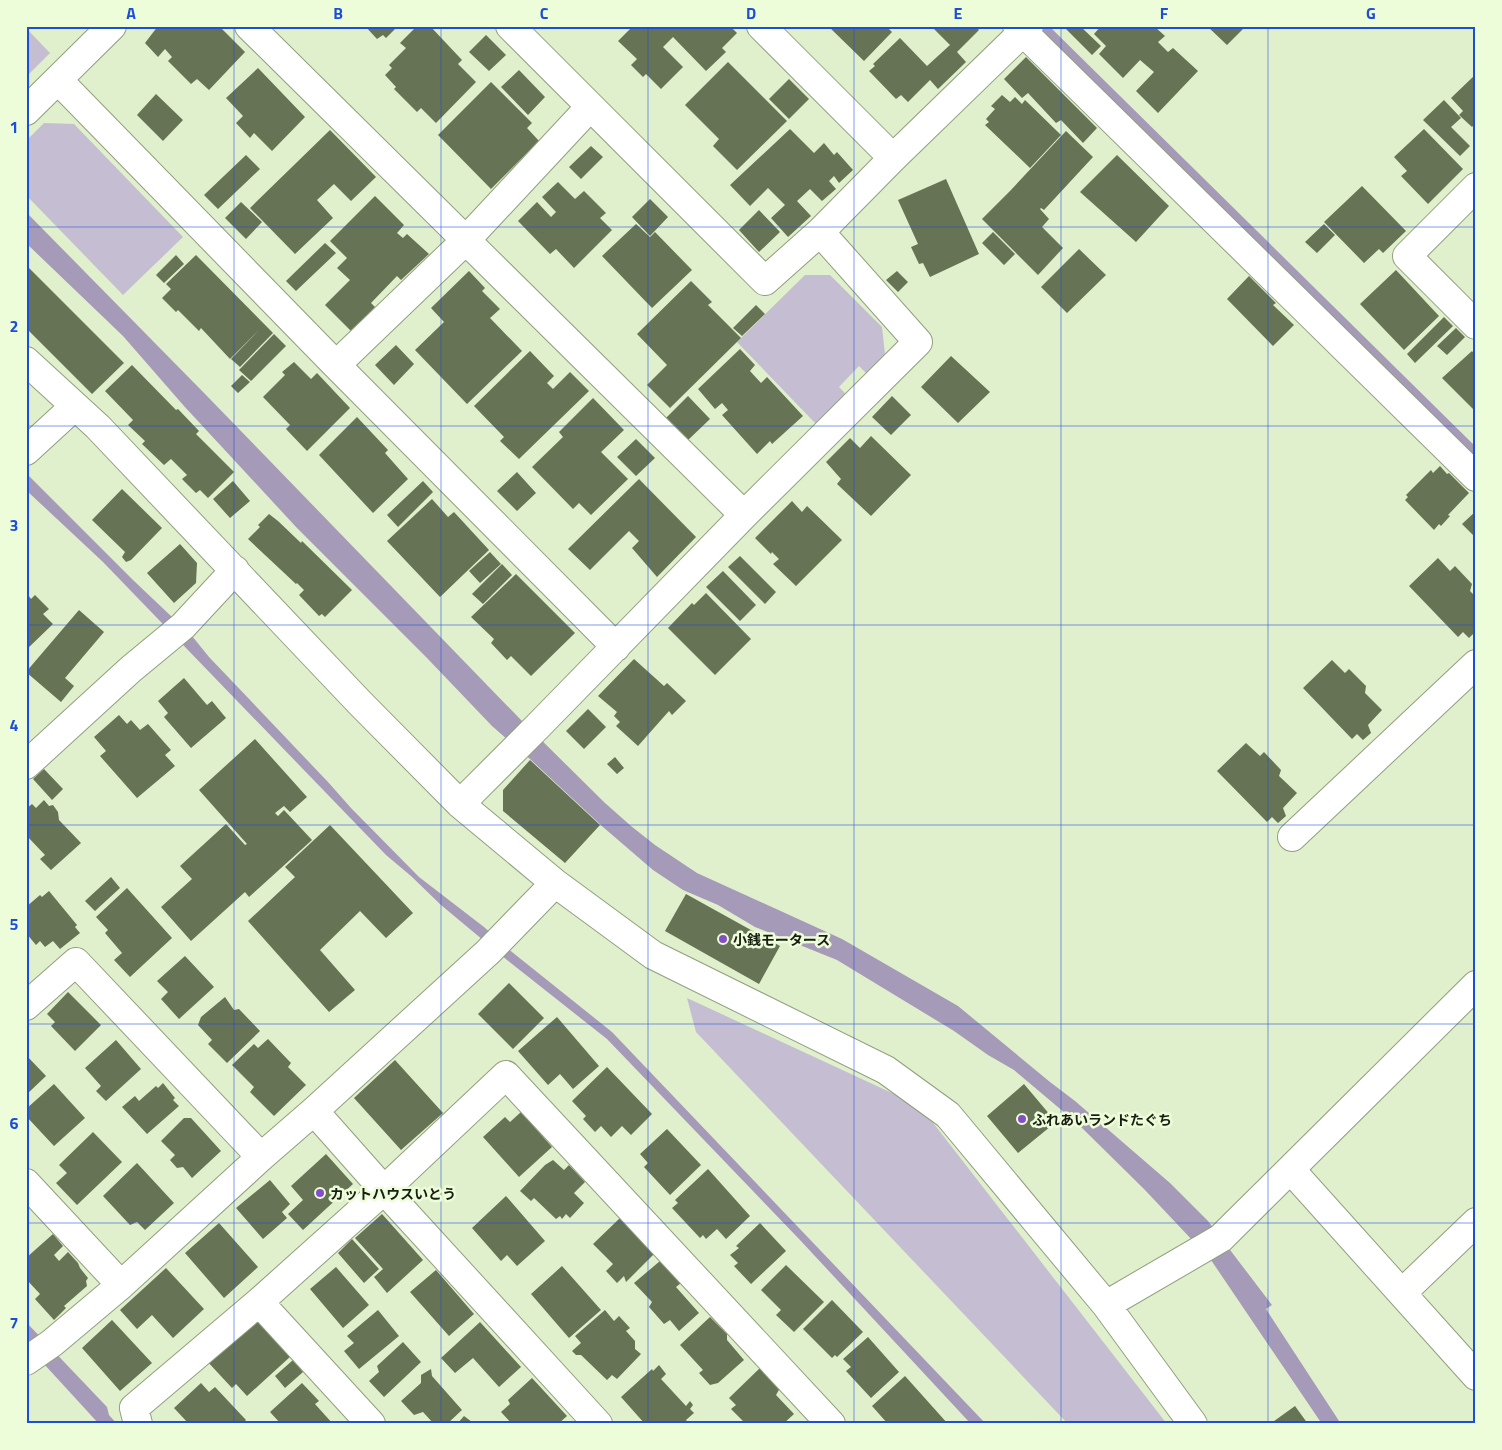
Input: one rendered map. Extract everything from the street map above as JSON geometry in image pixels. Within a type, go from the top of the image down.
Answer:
[{"type":"street","points":[[26,111],[112,26]]},
{"type":"street","points":[[249,26],[744,515]]},
{"type":"street","points":[[510,26],[765,282],[820,232],[1024,28],[1476,477]]},
{"type":"street","points":[[761,26],[893,158]]},
{"type":"street","points":[[58,80],[336,365],[616,647]]},
{"type":"street","points":[[336,365],[465,241],[590,107]]},
{"type":"street","points":[[1476,187],[1407,256],[1476,325]]},
{"type":"street","points":[[460,804],[744,515],[918,342],[820,232]]},
{"type":"street","points":[[26,361],[98,427],[360,703],[460,804],[555,883],[653,955],[886,1070],[948,1115],[1106,1305],[1193,1424]]},
{"type":"street","points":[[26,451],[76,406]]},
{"type":"street","points":[[26,765],[175,633],[235,570]]},
{"type":"street","points":[[1292,838],[1476,664]]},
{"type":"street","points":[[37,1354],[121,1285],[314,1111],[495,944],[555,883]]},
{"type":"street","points":[[26,1006],[76,962],[261,1157]]},
{"type":"street","points":[[1106,1305],[1221,1238],[1476,985]]},
{"type":"street","points":[[138,1424],[134,1408],[259,1302],[384,1190],[506,1075],[831,1424]]},
{"type":"street","points":[[314,1111],[598,1424]]},
{"type":"street","points":[[1291,1170],[1476,1376]]},
{"type":"street","points":[[26,1183],[121,1285]]},
{"type":"street","points":[[1402,1293],[1476,1222]]},
{"type":"street","points":[[259,1302],[372,1424]]},
{"type":"shaded area","points":[[1032,26],[1049,26],[1476,447],[1476,463]]},
{"type":"shaded area","points":[[26,28],[50,53],[26,77]]},
{"type":"shaded area","points":[[44,123],[74,124],[183,237],[123,295],[26,195],[26,141]]},
{"type":"shaded area","points":[[26,212],[521,720],[631,826],[655,845],[697,873],[842,939],[958,1006],[1075,1101],[1170,1183],[1208,1221],[1272,1305],[1266,1309],[1341,1424],[1322,1424],[1211,1260],[1144,1189],[1078,1124],[1014,1070],[837,960],[755,927],[718,905],[683,890],[653,870],[492,726],[297,528],[184,406],[123,336],[26,243]]},
{"type":"shaded area","points":[[805,275],[830,275],[882,327],[885,354],[866,373],[859,366],[839,387],[846,394],[816,424],[737,342]]},
{"type":"shaded area","points":[[26,473],[192,636],[209,657],[351,808],[419,877],[484,927],[512,952],[612,1032],[986,1424],[971,1424],[800,1240],[607,1039],[507,960],[441,905],[386,855],[103,562],[26,490]]},
{"type":"shaded area","points":[[687,998],[920,1106],[1167,1424],[1068,1424],[696,1032]]},
{"type":"shaded area","points":[[26,1322],[107,1407],[109,1415],[117,1424],[99,1424],[44,1364],[26,1351]]},
{"type":"building","points":[[158,26],[219,26],[245,52],[209,90],[197,79],[191,84],[168,61],[172,57],[165,49],[158,57],[145,43]]},
{"type":"building","points":[[365,26],[398,26],[386,38],[383,35],[377,39]]},
{"type":"building","points":[[417,26],[430,26],[462,60],[458,64],[476,82],[436,123],[421,108],[417,112],[394,89],[396,87],[385,75],[392,68],[389,65],[406,48],[400,43]]},
{"type":"building","points":[[633,26],[730,26],[737,33],[722,48],[726,52],[706,71],[673,37],[663,47],[683,67],[661,89],[646,74],[643,77],[631,65],[637,59],[618,41]]},
{"type":"building","points":[[828,26],[886,26],[892,32],[864,61]]},
{"type":"building","points":[[931,26],[975,26],[979,30],[957,52],[966,62],[938,89],[930,80],[908,102],[901,95],[896,99],[869,71],[875,66],[873,64],[900,38],[927,66],[950,45]]},
{"type":"building","points":[[1063,26],[1080,26],[1101,46],[1092,55]]},
{"type":"building","points":[[1101,26],[1154,26],[1165,36],[1158,42],[1168,52],[1173,48],[1198,71],[1158,113],[1136,91],[1154,72],[1140,60],[1123,78],[1099,54],[1106,46],[1094,34]]},
{"type":"building","points":[[1207,26],[1246,26],[1227,45]]},
{"type":"building","points":[[486,35],[506,55],[489,71],[469,52]]},
{"type":"building","points":[[1026,57],[1097,128],[1083,143],[1061,120],[1056,123],[1028,93],[1022,98],[1004,79]]},
{"type":"building","points":[[728,62],[787,121],[737,170],[713,146],[719,139],[685,105]]},
{"type":"building","points":[[258,68],[305,117],[272,151],[254,133],[250,138],[236,123],[243,116],[226,98]]},
{"type":"building","points":[[519,70],[545,97],[528,115],[501,87]]},
{"type":"building","points":[[1476,74],[1476,123],[1472,127],[1459,115],[1463,111],[1451,98]]},
{"type":"building","points":[[789,79],[809,99],[789,119],[769,99]]},
{"type":"building","points":[[491,82],[532,123],[527,128],[539,141],[491,189],[438,135]]},
{"type":"building","points":[[156,94],[183,120],[163,141],[137,115]]},
{"type":"building","points":[[1002,95],[1010,102],[1015,97],[1022,104],[1025,100],[1061,135],[1030,168],[985,125],[989,122],[986,119],[995,109],[991,106]]},
{"type":"building","points":[[1444,100],[1461,118],[1451,127],[1470,146],[1460,156],[1423,120]]},
{"type":"building","points":[[790,129],[814,153],[824,143],[834,155],[837,152],[853,170],[839,183],[834,176],[829,181],[836,189],[822,201],[810,189],[797,201],[811,216],[788,237],[771,218],[785,205],[768,188],[750,206],[730,185]]},
{"type":"building","points":[[1424,129],[1463,169],[1428,204],[1401,176],[1407,171],[1394,157]]},
{"type":"building","points":[[330,130],[376,177],[351,201],[334,184],[317,200],[333,218],[295,254],[250,208]]},
{"type":"building","points":[[1066,131],[1093,157],[1044,210],[1040,209],[1049,219],[1042,227],[1063,248],[1038,275],[982,219]]},
{"type":"building","points":[[591,146],[603,157],[581,179],[569,167]]},
{"type":"building","points":[[246,155],[260,169],[218,209],[204,195]]},
{"type":"building","points":[[1117,155],[1169,206],[1136,242],[1080,192]]},
{"type":"building","points":[[946,179],[979,254],[930,277],[923,263],[919,264],[911,247],[918,244],[898,200]]},
{"type":"building","points":[[558,182],[575,199],[584,191],[606,213],[600,218],[612,230],[574,268],[556,249],[550,254],[518,221],[537,202],[551,217],[556,212],[542,197]]},
{"type":"building","points":[[1362,186],[1406,231],[1383,253],[1379,249],[1364,263],[1324,222]]},
{"type":"building","points":[[375,196],[404,225],[397,233],[403,238],[407,234],[429,254],[401,280],[397,276],[371,303],[375,307],[352,332],[325,305],[350,280],[337,268],[347,258],[330,241]]},
{"type":"building","points":[[650,199],[668,217],[650,236],[632,217]]},
{"type":"building","points":[[241,202],[262,222],[246,239],[225,218]]},
{"type":"building","points":[[759,210],[780,232],[759,252],[739,230]]},
{"type":"building","points":[[636,224],[650,237],[655,232],[692,270],[652,308],[602,256]]},
{"type":"building","points":[[1324,224],[1335,235],[1317,253],[1305,242]]},
{"type":"building","points":[[993,232],[1015,254],[1004,265],[982,243]]},
{"type":"building","points":[[325,243],[336,253],[296,291],[286,281]]},
{"type":"building","points":[[1079,249],[1106,275],[1067,313],[1041,287]]},
{"type":"building","points":[[176,255],[184,264],[164,283],[156,275]]},
{"type":"building","points":[[196,255],[273,333],[240,367],[231,359],[261,328],[230,359],[201,328],[199,331],[178,310],[176,312],[162,298],[171,289],[166,284]]},
{"type":"building","points":[[26,265],[124,363],[92,394],[26,328]]},
{"type":"building","points":[[1396,270],[1439,316],[1404,350],[1360,304]]},
{"type":"building","points":[[469,271],[485,288],[482,291],[500,309],[490,318],[522,351],[467,404],[415,350],[444,322],[431,308]]},
{"type":"building","points":[[897,271],[908,282],[898,292],[886,280]]},
{"type":"building","points":[[1249,276],[1276,303],[1273,305],[1294,325],[1273,346],[1227,299]]},
{"type":"building","points":[[691,281],[712,302],[708,305],[741,338],[670,408],[647,385],[667,365],[637,334]]},
{"type":"building","points":[[756,305],[765,314],[742,336],[733,328]]},
{"type":"building","points":[[1444,317],[1453,326],[1415,363],[1407,354]]},
{"type":"building","points":[[1456,328],[1465,337],[1447,355],[1437,346]]},
{"type":"building","points":[[274,334],[286,346],[251,381],[239,370]]},
{"type":"building","points":[[396,345],[414,364],[394,385],[375,365]]},
{"type":"building","points":[[740,349],[755,365],[750,371],[761,383],[767,377],[803,416],[772,444],[770,441],[757,454],[722,415],[728,410],[722,403],[715,409],[698,389]]},
{"type":"building","points":[[530,351],[554,376],[547,383],[553,389],[570,372],[589,391],[519,459],[500,441],[504,437],[474,406]]},
{"type":"building","points":[[1472,351],[1476,356],[1476,412],[1442,378]]},
{"type":"building","points":[[951,356],[990,392],[958,423],[921,387]]},
{"type":"building","points":[[294,362],[311,379],[317,373],[350,408],[307,451],[286,429],[290,425],[263,397],[285,375],[282,372]]},
{"type":"building","points":[[132,365],[199,431],[196,434],[234,472],[208,498],[200,490],[196,493],[182,479],[187,475],[171,459],[164,465],[142,444],[145,441],[128,425],[133,420],[105,391]]},
{"type":"building","points":[[242,375],[250,382],[238,393],[231,386]]},
{"type":"building","points":[[688,396],[710,419],[687,441],[665,419]]},
{"type":"building","points":[[892,396],[911,415],[891,435],[872,417]]},
{"type":"building","points":[[593,398],[624,430],[601,452],[628,479],[591,515],[579,503],[573,509],[532,467],[563,437],[559,432]]},
{"type":"building","points":[[357,417],[388,450],[385,453],[408,479],[373,513],[319,455]]},
{"type":"building","points":[[871,436],[911,475],[871,516],[837,484],[841,479],[826,462],[850,438],[860,448]]},
{"type":"building","points":[[636,439],[655,458],[636,476],[617,457]]},
{"type":"building","points":[[1440,466],[1469,493],[1448,515],[1450,516],[1441,526],[1439,524],[1434,530],[1405,500],[1408,497],[1406,495],[1431,470],[1433,473]]},
{"type":"building","points":[[517,472],[536,493],[517,511],[497,491]]},
{"type":"building","points":[[639,479],[696,537],[657,577],[632,548],[639,541],[629,531],[590,570],[568,549]]},
{"type":"building","points":[[233,481],[250,501],[230,518],[213,499]]},
{"type":"building","points":[[423,481],[433,492],[398,527],[387,515]]},
{"type":"building","points":[[122,489],[162,528],[131,560],[126,562],[122,557],[125,552],[92,520]]},
{"type":"building","points":[[432,499],[448,517],[454,512],[489,550],[440,597],[387,541]]},
{"type":"building","points":[[792,501],[802,512],[807,506],[842,540],[796,586],[773,564],[779,559],[772,552],[771,554],[755,538]]},
{"type":"building","points":[[1476,511],[1476,538],[1462,524]]},
{"type":"building","points":[[269,514],[301,543],[302,541],[352,590],[325,617],[322,614],[319,616],[299,595],[304,590],[248,539]]},
{"type":"building","points":[[180,544],[197,563],[196,583],[174,603],[147,573]]},
{"type":"building","points":[[490,552],[501,564],[480,583],[469,571]]},
{"type":"building","points":[[740,556],[776,592],[765,604],[728,567]]},
{"type":"building","points":[[1438,558],[1450,571],[1455,566],[1472,584],[1470,591],[1476,597],[1476,621],[1474,623],[1476,631],[1469,638],[1463,632],[1458,637],[1409,586]]},
{"type":"building","points":[[502,564],[512,575],[483,604],[472,594]]},
{"type":"building","points":[[723,571],[756,605],[740,621],[706,587]]},
{"type":"building","points":[[516,574],[575,633],[531,676],[511,656],[507,660],[491,643],[494,639],[471,617]]},
{"type":"building","points":[[706,593],[751,639],[715,675],[668,628],[692,603],[694,605]]},
{"type":"building","points":[[28,595],[31,599],[35,595],[49,609],[43,614],[53,624],[26,650]]},
{"type":"building","points":[[79,610],[104,632],[65,678],[74,686],[61,702],[26,672]]},
{"type":"building","points":[[634,659],[664,686],[667,683],[686,701],[672,715],[669,711],[638,746],[616,726],[620,722],[614,716],[617,712],[598,696]]},
{"type":"building","points":[[1332,660],[1345,673],[1349,669],[1366,686],[1365,693],[1382,710],[1368,725],[1371,733],[1363,740],[1357,734],[1352,739],[1303,688]]},
{"type":"building","points":[[184,678],[207,705],[212,701],[226,718],[191,748],[164,717],[168,713],[158,701]]},
{"type":"building","points":[[588,709],[606,727],[584,749],[566,731]]},
{"type":"building","points":[[119,715],[127,724],[131,720],[140,730],[148,724],[171,750],[165,755],[175,766],[137,798],[100,756],[106,751],[94,737]]},
{"type":"building","points":[[255,739],[307,797],[290,812],[284,806],[275,813],[278,816],[284,810],[312,840],[249,897],[245,892],[191,941],[161,907],[192,879],[180,866],[226,824],[245,845],[247,844],[199,790]]},
{"type":"building","points":[[1246,743],[1260,756],[1264,752],[1281,770],[1279,776],[1297,793],[1283,808],[1286,816],[1278,823],[1272,817],[1267,822],[1217,771]]},
{"type":"building","points":[[615,757],[624,768],[617,774],[607,764]]},
{"type":"building","points":[[530,760],[600,825],[565,863],[503,811],[503,790]]},
{"type":"building","points":[[44,769],[63,789],[52,800],[33,779]]},
{"type":"building","points":[[44,800],[49,806],[53,805],[58,812],[59,820],[81,843],[51,870],[40,859],[45,855],[26,835],[26,809],[32,804],[36,808]]},
{"type":"building","points":[[330,825],[413,913],[386,938],[360,911],[320,950],[355,990],[329,1012],[248,921],[295,877],[285,867]]},
{"type":"building","points":[[111,877],[120,888],[95,911],[85,901]]},
{"type":"building","points":[[127,888],[172,938],[130,977],[114,960],[122,953],[105,933],[108,930],[96,917]]},
{"type":"building","points":[[49,891],[77,925],[75,927],[80,933],[60,949],[53,941],[45,947],[40,941],[36,945],[26,933],[26,907],[40,895],[42,897]]},
{"type":"building","points":[[686,894],[780,946],[759,984],[665,931]]},
{"type":"building","points":[[185,956],[214,987],[179,1019],[161,999],[168,992],[157,981]]},
{"type":"building","points":[[509,983],[544,1018],[513,1049],[478,1014]]},
{"type":"building","points":[[68,992],[101,1025],[75,1051],[51,1026],[55,1022],[47,1014]]},
{"type":"building","points":[[225,997],[234,1010],[239,1009],[260,1031],[227,1063],[208,1044],[212,1040],[198,1025],[201,1017]]},
{"type":"building","points":[[557,1017],[599,1066],[573,1089],[560,1074],[548,1085],[518,1051]]},
{"type":"building","points":[[268,1039],[291,1063],[288,1067],[306,1085],[274,1116],[250,1092],[254,1087],[232,1065],[254,1044],[258,1048]]},
{"type":"building","points":[[116,1040],[141,1069],[106,1101],[96,1091],[101,1086],[85,1068]]},
{"type":"building","points":[[26,1055],[46,1076],[26,1095]]},
{"type":"building","points":[[395,1060],[443,1113],[401,1150],[354,1098]]},
{"type":"building","points":[[607,1067],[652,1114],[631,1135],[622,1126],[611,1137],[601,1126],[595,1132],[583,1119],[586,1116],[572,1101]]},
{"type":"building","points":[[163,1083],[179,1106],[147,1134],[122,1107],[135,1096],[139,1101],[156,1086],[158,1088]]},
{"type":"building","points":[[54,1084],[85,1118],[54,1146],[26,1116],[26,1109]]},
{"type":"building","points":[[1024,1084],[1056,1122],[1018,1153],[987,1116]]},
{"type":"building","points":[[521,1112],[552,1147],[519,1177],[483,1137],[505,1117],[510,1122]]},
{"type":"building","points":[[184,1118],[191,1118],[221,1151],[192,1178],[183,1167],[177,1168],[170,1160],[175,1155],[161,1141]]},
{"type":"building","points":[[667,1129],[701,1165],[670,1195],[644,1167],[648,1163],[640,1154]]},
{"type":"building","points":[[93,1132],[122,1162],[77,1205],[56,1183],[67,1173],[59,1165]]},
{"type":"building","name":"カットハウスいとう","points":[[326,1154],[353,1184],[303,1230],[288,1214],[303,1200],[291,1186]]},
{"type":"building","points":[[553,1160],[564,1170],[569,1165],[585,1182],[574,1193],[584,1203],[570,1218],[566,1214],[562,1219],[560,1216],[556,1219],[534,1198],[531,1201],[520,1191],[545,1165]]},
{"type":"building","points":[[137,1163],[174,1203],[145,1230],[137,1222],[130,1225],[103,1196]]},
{"type":"building","points":[[708,1169],[750,1216],[726,1239],[717,1229],[706,1239],[703,1235],[700,1238],[672,1208],[678,1203],[675,1200]]},
{"type":"building","points":[[270,1180],[290,1204],[282,1212],[287,1218],[263,1239],[236,1208]]},
{"type":"building","points":[[506,1196],[545,1241],[517,1266],[507,1255],[501,1261],[472,1228]]},
{"type":"building","points":[[382,1214],[423,1260],[387,1293],[374,1277],[383,1269],[355,1238]]},
{"type":"building","points":[[620,1218],[655,1253],[626,1282],[624,1276],[617,1283],[606,1271],[613,1264],[593,1244]]},
{"type":"building","points":[[219,1223],[258,1267],[224,1298],[185,1253]]},
{"type":"building","points":[[760,1223],[786,1251],[751,1284],[734,1266],[738,1263],[730,1255],[739,1248],[736,1246]]},
{"type":"building","points":[[53,1234],[63,1246],[54,1255],[59,1261],[68,1252],[88,1278],[86,1281],[87,1286],[64,1306],[66,1308],[54,1320],[35,1299],[40,1294],[26,1279],[26,1258]]},
{"type":"building","points":[[352,1239],[379,1269],[364,1283],[338,1253]]},
{"type":"building","points":[[660,1261],[681,1283],[676,1287],[699,1313],[679,1331],[670,1320],[664,1324],[649,1307],[652,1302],[634,1283]]},
{"type":"building","points":[[786,1265],[824,1302],[794,1332],[776,1315],[781,1310],[761,1290]]},
{"type":"building","points":[[562,1266],[601,1310],[569,1338],[531,1294]]},
{"type":"building","points":[[336,1267],[369,1305],[343,1328],[310,1289]]},
{"type":"building","points":[[166,1268],[204,1309],[173,1338],[152,1315],[137,1329],[120,1310]]},
{"type":"building","points":[[436,1270],[474,1314],[449,1336],[410,1292]]},
{"type":"building","points":[[832,1300],[863,1332],[837,1357],[835,1355],[832,1358],[803,1329]]},
{"type":"building","points":[[378,1310],[399,1336],[359,1369],[344,1351],[354,1343],[347,1336]]},
{"type":"building","points":[[605,1310],[614,1321],[619,1316],[630,1328],[626,1331],[635,1341],[635,1349],[641,1354],[617,1379],[612,1375],[607,1380],[581,1355],[576,1355],[572,1351],[581,1343],[575,1336]]},
{"type":"building","points":[[255,1315],[291,1356],[247,1396],[236,1384],[232,1388],[206,1360]]},
{"type":"building","points":[[710,1317],[727,1334],[727,1340],[744,1360],[718,1383],[710,1385],[699,1373],[703,1370],[680,1345]]},
{"type":"building","points":[[112,1320],[152,1363],[120,1391],[82,1348]]},
{"type":"building","points":[[480,1322],[521,1367],[499,1387],[473,1358],[455,1373],[441,1358]]},
{"type":"building","points":[[868,1337],[899,1372],[871,1398],[846,1371],[851,1367],[843,1359]]},
{"type":"building","points":[[403,1342],[421,1362],[384,1397],[369,1381],[379,1372],[377,1366]]},
{"type":"building","points":[[293,1360],[303,1372],[285,1388],[275,1376]]},
{"type":"building","points":[[659,1365],[666,1374],[661,1379],[686,1406],[690,1401],[693,1405],[690,1409],[694,1413],[686,1420],[689,1424],[645,1424],[621,1397]]},
{"type":"building","points":[[761,1367],[780,1388],[776,1395],[794,1414],[783,1424],[746,1424],[731,1409],[736,1405],[729,1398]]},
{"type":"building","points":[[431,1369],[432,1376],[462,1410],[447,1424],[434,1424],[423,1412],[414,1415],[401,1401],[421,1383],[421,1375]]},
{"type":"building","points":[[905,1376],[948,1424],[888,1424],[872,1406]]},
{"type":"building","points":[[532,1378],[567,1416],[558,1424],[512,1424],[501,1412],[510,1404],[508,1400]]},
{"type":"building","points":[[201,1383],[209,1392],[215,1387],[246,1420],[242,1424],[189,1424],[174,1408]]},
{"type":"building","points":[[302,1383],[319,1401],[315,1404],[333,1424],[281,1424],[270,1412]]},
{"type":"building","points":[[1295,1406],[1308,1424],[1270,1424]]},
{"type":"building","points":[[464,1416],[472,1422],[470,1424],[457,1424]]},
{"type":"place","name":"小銭モータース","points":[[723,939]]},
{"type":"place","name":"ふれあいランドたぐち","points":[[1022,1119]]},
{"type":"place","name":"カットハウスいとう","points":[[320,1193]]}]
